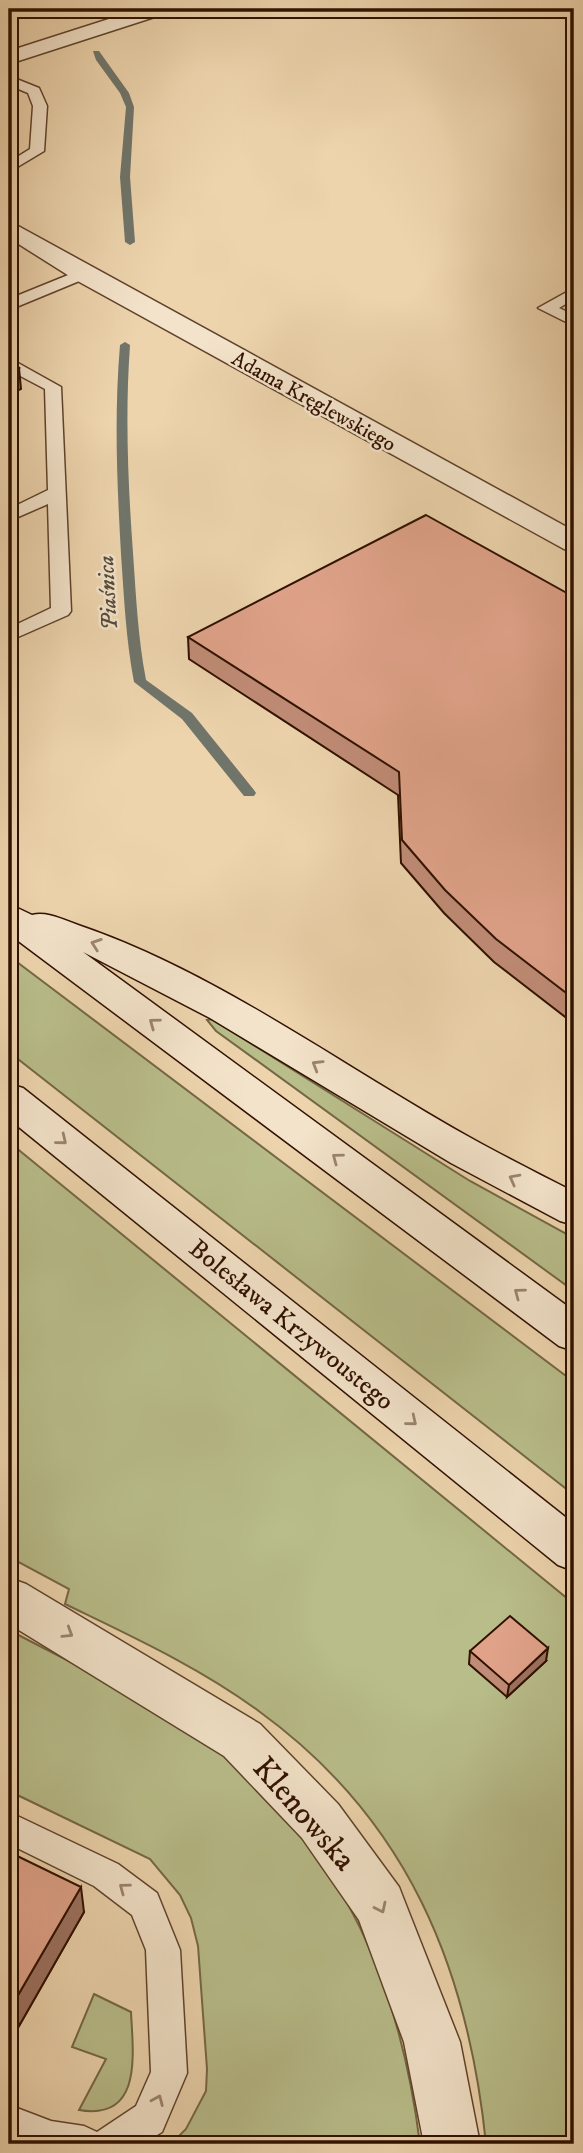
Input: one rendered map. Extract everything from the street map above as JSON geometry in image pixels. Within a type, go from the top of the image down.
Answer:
[{"type":"street","points":[[9,38],[99,9]]},
{"type":"street","points":[[9,58],[160,9]]},
{"type":"street","name":"Adama Kręglewskiego","points":[[9,228],[83,274],[574,542]]},
{"type":"street","name":"Adama Kręglewskiego","points":[[9,237],[54,257]]},
{"type":"street","points":[[9,915],[111,949],[223,1009],[465,1153],[574,1210]]},
{"type":"street","points":[[9,915],[574,1334]]},
{"type":"street","name":"Bolesława Krzywoustego","points":[[9,1098],[574,1551]]},
{"type":"street","name":"Klenowska","points":[[9,1599],[242,1740],[320,1821],[380,1905],[432,2042],[452,2144]]},
{"type":"lane","points":[[9,80],[34,91],[40,106],[40,119],[37,151],[9,168]]},
{"type":"lane","points":[[9,305],[83,274]]},
{"type":"lane","points":[[574,293],[546,308],[574,321]]},
{"type":"lane","points":[[9,363],[53,387],[61,611],[9,635]]},
{"type":"lane","points":[[9,516],[57,492]]},
{"type":"lane","points":[[9,1827],[106,1875],[145,1904],[163,1950],[169,2073],[149,2119],[110,2144]]},
{"type":"lane","points":[[9,2123],[51,2138],[84,2144]]},
{"type":"green space","points":[[9,956],[574,1382],[574,1495],[9,1052]]},
{"type":"green space","points":[[212,1019],[470,1181],[574,1238],[574,1291],[216,1031],[207,1020]]},
{"type":"green space","points":[[9,1142],[574,1604],[574,2144],[486,2144],[477,2079],[464,2017],[445,1958],[421,1902],[391,1849],[355,1800],[311,1754],[260,1712],[214,1681],[165,1653],[65,1604],[69,1589],[9,1557]]},
{"type":"green space","points":[[9,1630],[145,1702],[196,1735],[264,1793],[302,1835],[334,1880],[360,1928],[381,1978],[398,2031],[411,2086],[420,2144],[171,2144],[186,2129],[206,2091],[207,2069],[198,1946],[191,1918],[180,1895],[150,1859],[9,1791]]},
{"type":"green space","points":[[94,1994],[131,2012],[133,2047],[130,2081],[124,2095],[114,2105],[100,2111],[79,2110],[106,2059],[72,2047]]},
{"type":"building","points":[[9,363],[19,368],[9,373]]},
{"type":"building","points":[[426,515],[574,597],[574,999],[496,939],[445,890],[402,840],[399,772],[188,637]]},
{"type":"building","points":[[510,1616],[548,1648],[509,1685],[470,1651]]},
{"type":"building","points":[[9,1852],[81,1887],[14,2002],[9,1999]]},
{"type":"waterway","name":"Piaśnica","points":[[96,53],[124,93],[130,107],[125,177],[130,242]]},
{"type":"waterway","name":"Piaśnica","points":[[125,345],[122,400],[123,482],[132,624],[140,682],[187,716],[249,793]]}]
